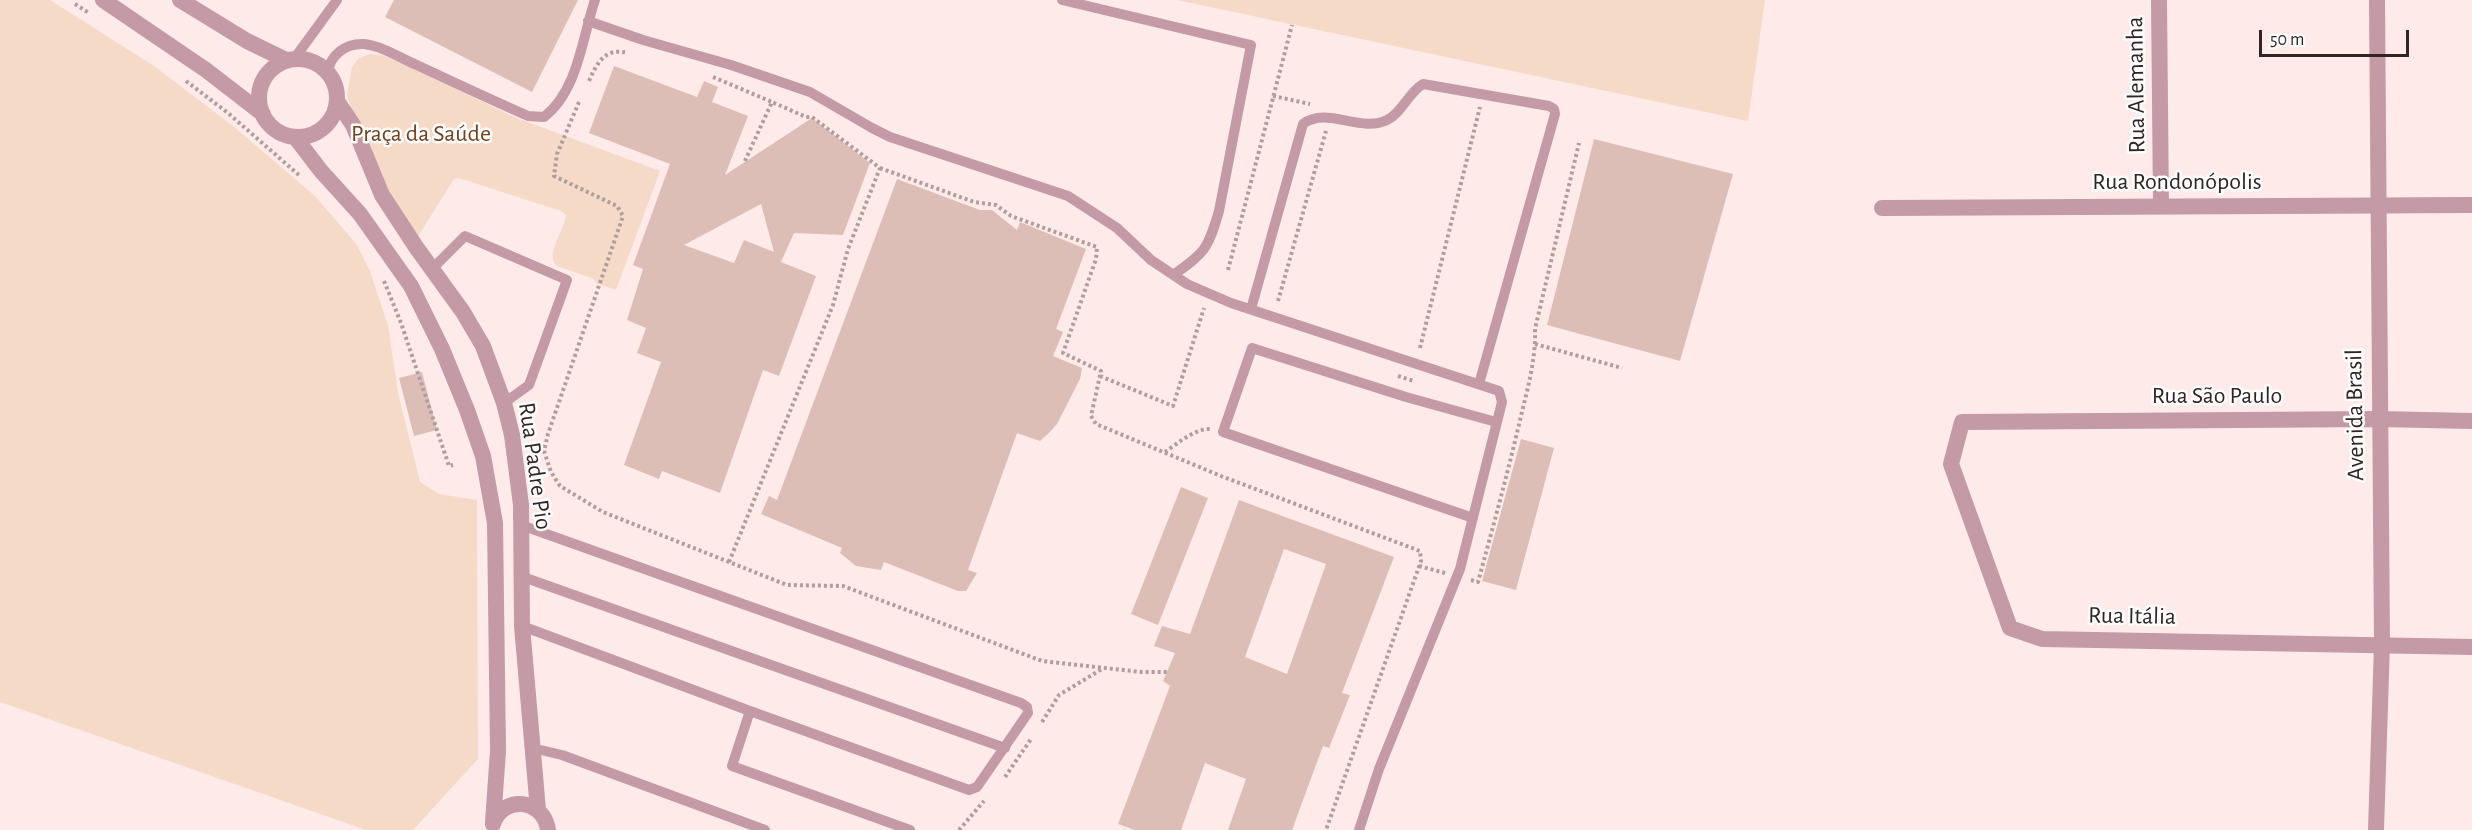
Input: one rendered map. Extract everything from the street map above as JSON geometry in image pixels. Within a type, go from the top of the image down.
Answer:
[{"type":"street","points":[[103,0],[206,70],[262,114],[273,127],[283,134],[295,137],[307,136],[328,124],[337,101],[336,89],[328,72],[319,64],[307,59],[290,59],[242,38],[180,0]]},
{"type":"street","name":"Rua Alemanha","points":[[2159,0],[2161,206]]},
{"type":"street","name":"Avenida Brasil","points":[[2376,830],[2382,644],[2377,0]]},
{"type":"street","points":[[262,114],[259,97],[263,81],[272,68],[290,59]]},
{"type":"street","name":"Rua Padre Pio","points":[[337,101],[353,125],[382,195],[463,312],[483,346],[504,403],[512,435],[521,525],[522,626],[538,810]]},
{"type":"street","name":"Rua Padre Pio","points":[[295,137],[321,171],[360,214],[411,286],[442,349],[483,456],[495,523],[498,751],[492,826]]},
{"type":"street","name":"Rua Rondonópolis","points":[[1882,208],[2472,205]]},
{"type":"street","name":"Rua São Paulo","points":[[1962,422],[2379,419],[2472,421]]},
{"type":"street","name":"Rua Itália","points":[[1962,422],[1951,464],[2010,628],[2042,639],[2472,647]]},
{"type":"street","points":[[492,826],[504,808],[522,803],[538,810],[546,821],[548,830]]},
{"type":"lane","points":[[290,59],[337,0]]},
{"type":"lane","points":[[328,72],[331,59],[340,52],[360,44],[366,45],[390,53],[528,116],[544,117],[556,108],[574,71],[595,0]]},
{"type":"lane","points":[[1062,0],[1251,45],[1219,211],[1212,235],[1202,254],[1173,275]]},
{"type":"lane","points":[[588,21],[810,92],[890,136],[1068,196],[1117,228],[1140,250],[1173,275],[1195,288],[1251,309],[1499,391],[1502,396],[1458,577],[1379,769],[1359,830]]},
{"type":"lane","points":[[1251,309],[1303,124],[1310,118],[1360,123],[1387,120],[1399,111],[1414,90],[1423,84],[1550,106],[1555,111],[1479,384]]},
{"type":"lane","points":[[432,269],[465,236],[567,280],[529,386],[504,403]]},
{"type":"lane","points":[[1473,518],[1223,432],[1252,348],[1406,397],[1496,422]]},
{"type":"lane","points":[[521,525],[1021,703],[1027,707],[1028,713],[977,787],[969,790],[522,626]]},
{"type":"lane","points":[[523,577],[1005,748]]},
{"type":"lane","points":[[750,711],[732,766],[910,830]]},
{"type":"lane","points":[[532,748],[562,755],[765,830]]},
{"type":"path","points":[[75,4],[93,16]]},
{"type":"path","points":[[1228,270],[1292,25]]},
{"type":"path","points":[[586,86],[602,57],[611,52],[620,51],[631,54]]},
{"type":"path","points":[[709,76],[806,117],[812,117],[880,168],[974,202],[996,205],[1011,216],[1097,247],[1096,259],[1063,353],[1101,371],[1091,416],[1093,420],[1221,476],[1416,548],[1422,556],[1419,566],[1326,830]]},
{"type":"path","points":[[181,77],[228,113],[307,181]]},
{"type":"path","points":[[1420,348],[1483,94]]},
{"type":"path","points":[[582,96],[557,154],[554,176],[617,206],[623,216],[544,451],[551,472],[560,486],[603,512],[787,585],[843,586],[1042,661],[1167,672]]},
{"type":"path","points":[[744,163],[772,102]]},
{"type":"path","points":[[1278,301],[1328,127]]},
{"type":"path","points":[[1470,580],[1478,582],[1510,465],[1531,374],[1535,329],[1579,143]]},
{"type":"path","points":[[729,562],[833,305],[848,249],[880,168]]},
{"type":"path","points":[[380,272],[401,323],[449,466],[453,465]]},
{"type":"path","points":[[1100,376],[1173,406],[1203,308],[1214,312]]},
{"type":"path","points":[[1535,344],[1622,368]]},
{"type":"path","points":[[421,382],[426,379]]},
{"type":"path","points":[[1164,452],[1194,433],[1207,428],[1223,432]]},
{"type":"path","points":[[1419,566],[1448,574]]},
{"type":"path","points":[[999,783],[1059,695],[1102,668]]},
{"type":"path","points":[[960,830],[988,797]]},
{"type":"green space","points":[[0,0],[50,0],[154,66],[233,126],[315,196],[357,245],[370,271],[388,325],[398,393],[420,482],[439,494],[477,500],[478,759],[413,830],[366,830],[0,702]]},
{"type":"green space","points":[[1177,0],[1765,0],[1748,121]]},
{"type":"green space","name":"Praça da Saúde","points":[[369,54],[382,55],[402,63],[514,117],[660,171],[616,290],[596,283],[594,279],[557,266],[553,256],[554,249],[566,215],[561,211],[459,178],[454,179],[417,238],[385,187],[352,112],[347,95],[352,67],[358,59]]},
{"type":"building","points":[[394,0],[578,0],[532,92],[385,17]]},
{"type":"building","points":[[614,66],[697,97],[704,81],[718,87],[712,102],[748,116],[725,175],[812,118],[870,163],[843,235],[794,233],[781,262],[816,276],[779,376],[763,370],[720,493],[662,471],[659,479],[624,465],[661,362],[637,353],[646,328],[627,320],[643,269],[633,265],[670,164],[589,133]],"holes":[[[761,204],[774,252],[744,240],[734,263],[684,245]]]},
{"type":"building","points":[[1594,139],[1733,174],[1680,361],[1547,325]]},
{"type":"building","points":[[897,179],[980,210],[992,210],[1017,230],[1020,222],[1086,249],[1056,329],[1063,332],[1053,356],[1082,368],[1080,379],[1057,424],[1040,441],[1017,433],[968,570],[977,573],[966,591],[958,591],[884,562],[881,570],[856,566],[840,553],[842,548],[761,514],[769,496],[777,500]]},
{"type":"building","points":[[422,372],[437,430],[414,436],[399,378]]},
{"type":"building","points":[[1521,439],[1554,448],[1516,590],[1482,581]]},
{"type":"building","points":[[1181,487],[1208,498],[1158,625],[1131,614]]},
{"type":"building","points":[[1239,500],[1394,557],[1342,693],[1350,695],[1329,748],[1323,746],[1292,830],[1228,830],[1246,779],[1205,763],[1181,830],[1135,830],[1118,824],[1170,686],[1163,681],[1175,653],[1154,646],[1162,626],[1190,634]],"holes":[[[1284,549],[1326,564],[1287,674],[1245,657]]]}]
